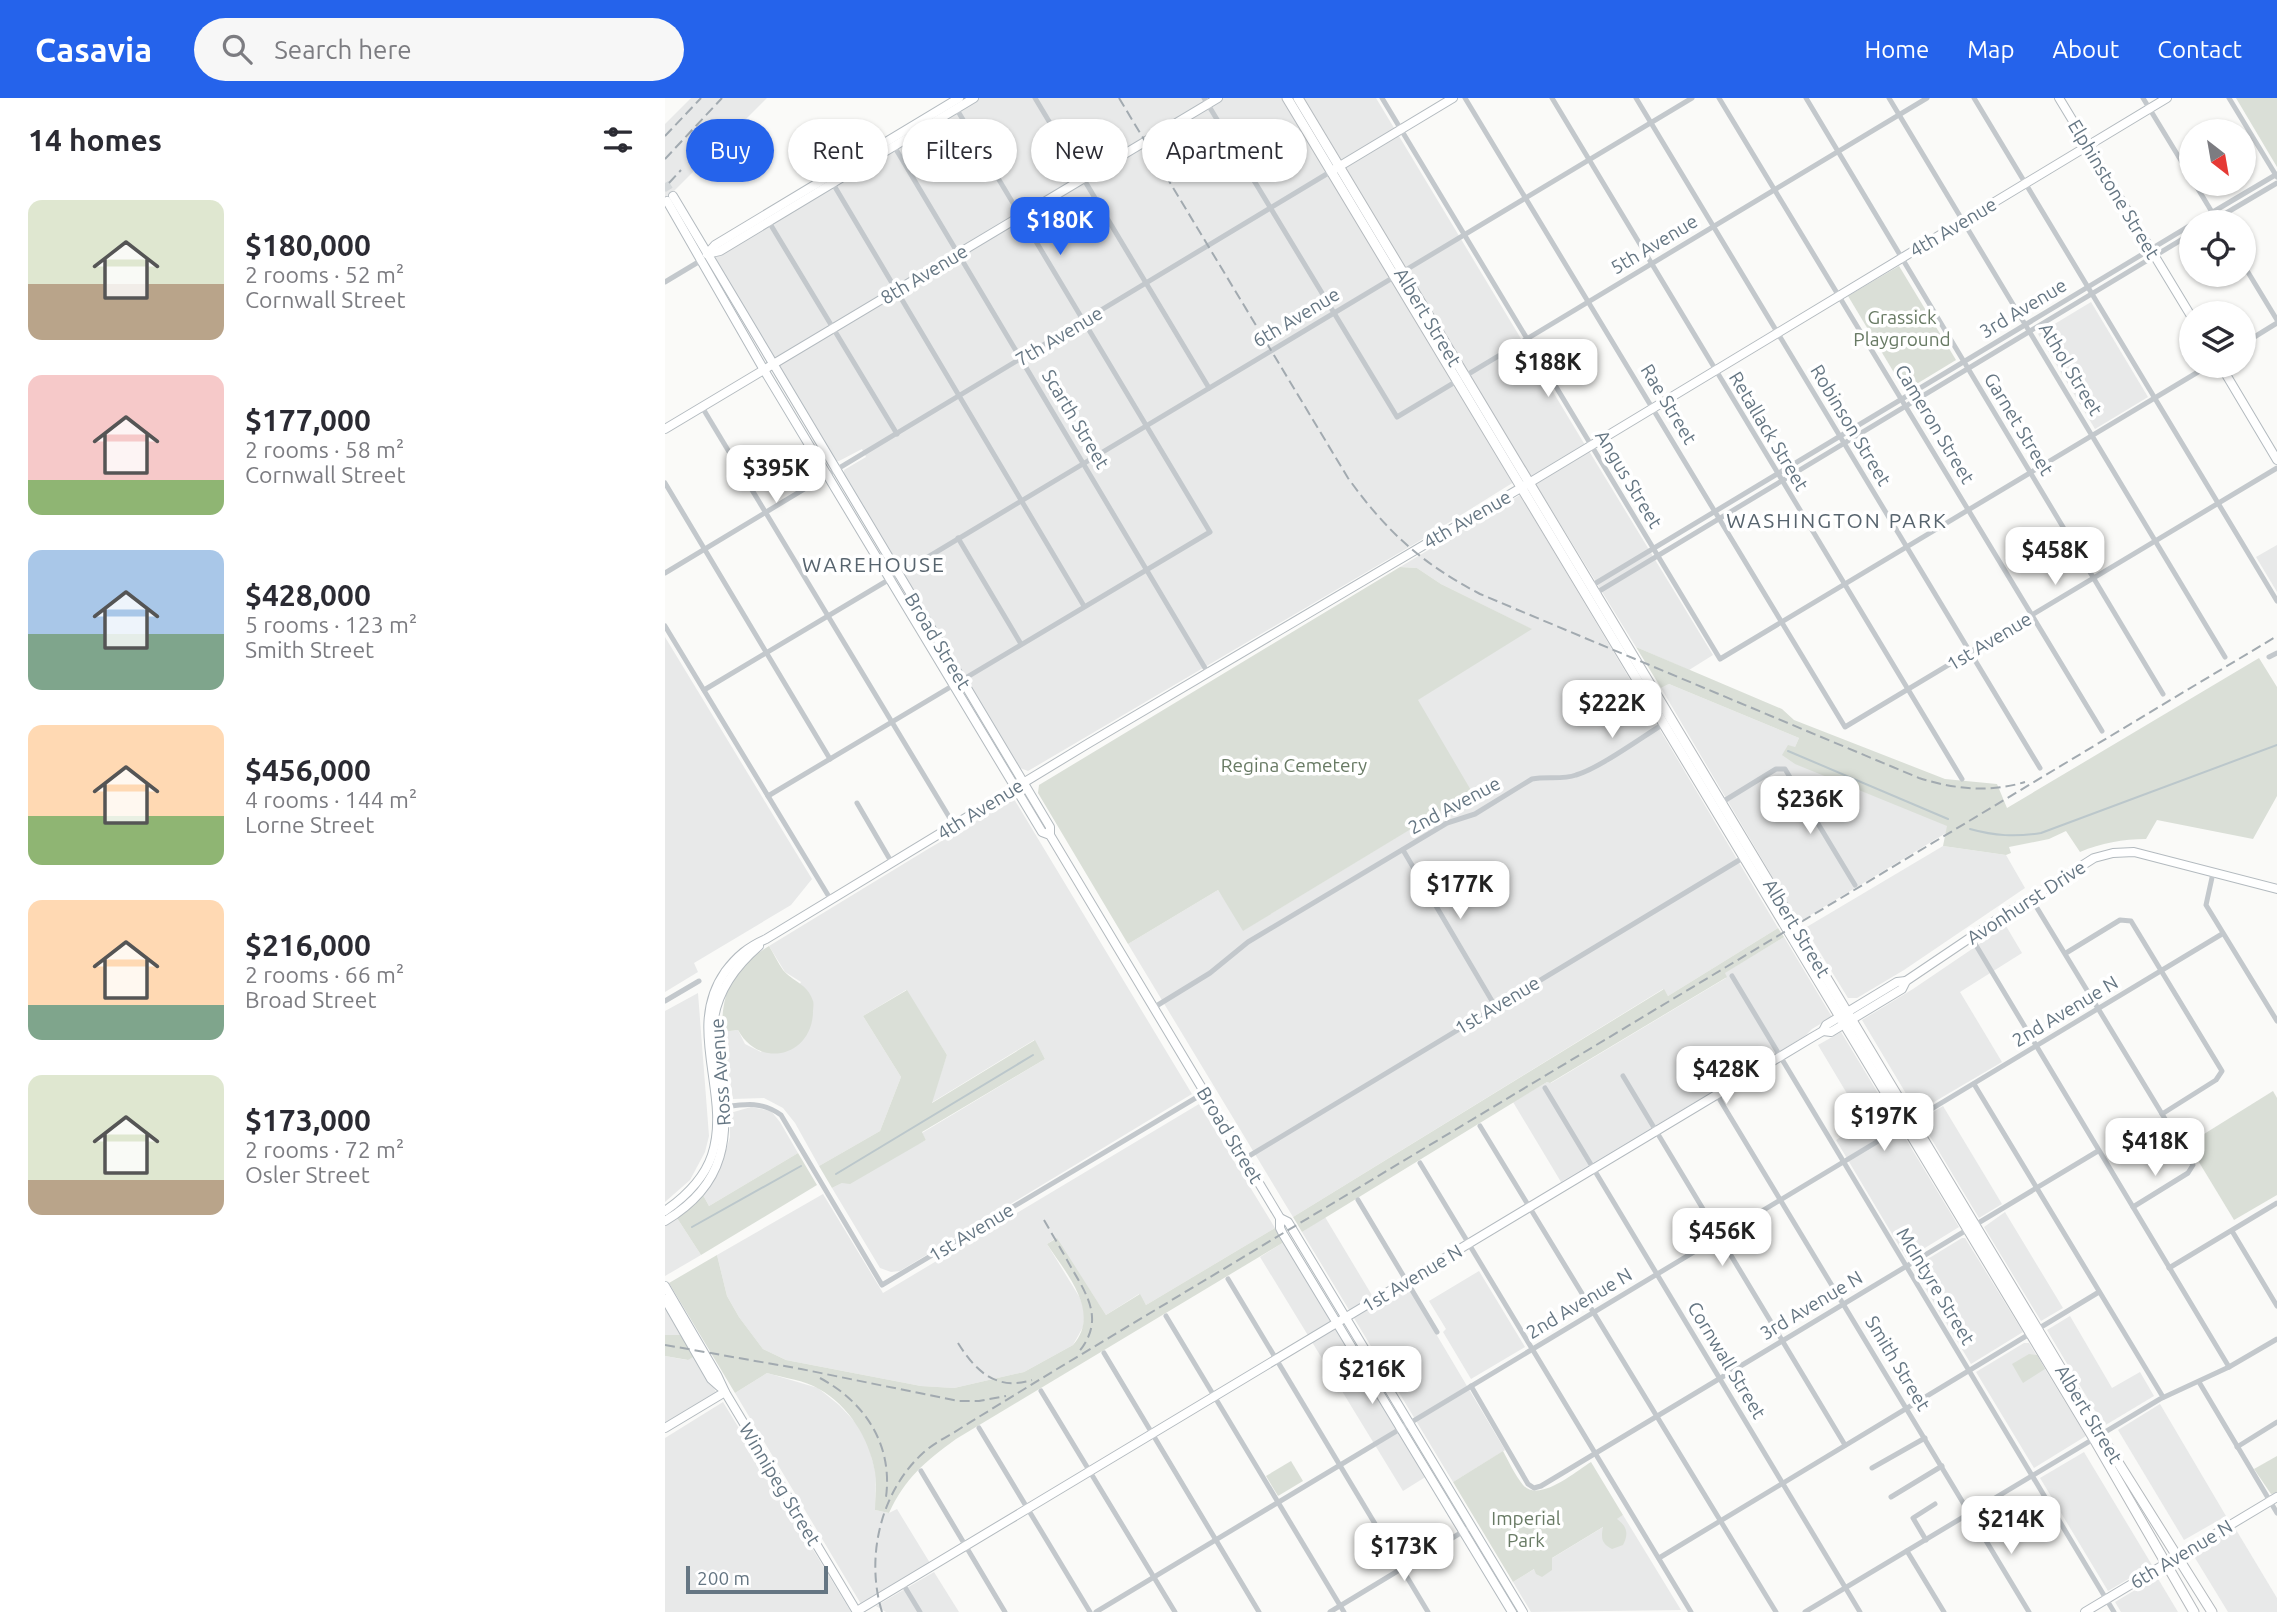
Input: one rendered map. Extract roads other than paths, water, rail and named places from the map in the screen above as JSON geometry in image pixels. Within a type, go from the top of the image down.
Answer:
[{"type":"main road","points":[[888,145],[956,103],[974,98]]},
{"type":"main road","name":"8th Avenue","points":[[1128,150],[1206,101],[1219,98]]},
{"type":"main road","name":"Albert Street","points":[[1287,98],[1334,169],[2098,1437],[2165,1564],[2194,1612]]},
{"type":"main road","name":"Albert Street","points":[[1298,98],[1334,169]]},
{"type":"main road","name":"7th Avenue","points":[[1334,169],[1453,98]]},
{"type":"main road","name":"Elphinstone Street","points":[[2059,98],[2182,301]]},
{"type":"main road","name":"4th Avenue","points":[[766,939],[2167,98]]},
{"type":"main road","points":[[888,149],[956,103]]},
{"type":"main road","points":[[700,261],[715,245],[827,182]]},
{"type":"main road","points":[[707,254],[720,251],[769,222],[828,182]]},
{"type":"main road","name":"8th Avenue","points":[[665,429],[1078,182]]},
{"type":"main road","name":"Broad Street","points":[[670,199],[707,254],[897,575],[1051,827],[1050,835],[1280,1218],[1280,1228],[1410,1423],[1523,1612]]},
{"type":"main road","name":"Broad Street","points":[[670,199],[700,261],[764,370],[828,475],[897,575],[953,685],[1042,832],[1050,835]]},
{"type":"main road","points":[[2228,378],[2277,460]]},
{"type":"main road","name":"Avonhurst Drive","points":[[1846,1018],[1902,989],[1906,981],[2094,858],[2113,853],[2134,852],[2277,889]]},
{"type":"main road","name":"Ross Avenue","points":[[665,1222],[687,1207],[712,1175],[724,1144],[721,1107],[707,1025],[715,989],[731,964],[751,946],[766,939]]},
{"type":"main road","name":"1st Avenue N","points":[[857,1612],[1823,1031],[1826,1025],[1846,1018]]},
{"type":"main road","name":"Ross Avenue","points":[[665,1212],[687,1194],[704,1172],[712,1155],[721,1107]]},
{"type":"main road","name":"Winnipeg Street","points":[[665,1286],[857,1612]]},
{"type":"main road","name":"Winnipeg Street","points":[[665,1299],[711,1379],[725,1392]]},
{"type":"main road","name":"Broad Street","points":[[1342,1320],[1402,1428],[1512,1612]]},
{"type":"main road","points":[[665,1428],[725,1392]]},
{"type":"main road","name":"Albert Street","points":[[2098,1437],[2179,1555],[2212,1612]]},
{"type":"main road","name":"6th Avenue N","points":[[2085,1612],[2273,1498]]},
{"type":"street","points":[[1035,98],[1047,119]]},
{"type":"street","name":"Angus Street","points":[[1382,98],[1720,659],[1781,623]]},
{"type":"street","name":"Rae Street","points":[[1465,98],[1845,727]]},
{"type":"street","name":"Retallack Street","points":[[1552,98],[1962,779]]},
{"type":"street","name":"Robinson Street","points":[[1636,98],[2040,768]]},
{"type":"street","name":"6th Avenue","points":[[704,690],[897,575],[907,572],[958,538],[1692,98]]},
{"type":"street","name":"Cameron Street","points":[[1719,98],[2102,731]]},
{"type":"street","name":"Garnet Street","points":[[1806,98],[2163,694]]},
{"type":"street","name":"Athol Street","points":[[1889,98],[2225,657]]},
{"type":"street","name":"5th Avenue","points":[[1333,313],[1397,417],[1927,98]]},
{"type":"street","points":[[1974,98],[2277,601]]},
{"type":"street","points":[[2143,98],[2179,157]]},
{"type":"street","points":[[2216,210],[2276,175],[2229,98]]},
{"type":"street","points":[[1206,101],[1333,313]]},
{"type":"street","points":[[768,796],[1209,532],[956,103]]},
{"type":"street","name":"Scarth Street","points":[[894,146],[1208,673]]},
{"type":"street","name":"7th Avenue","points":[[665,573],[1334,169]]},
{"type":"street","points":[[832,182],[1084,606]]},
{"type":"street","points":[[1085,182],[1209,388]]},
{"type":"street","points":[[2233,210],[2277,183]]},
{"type":"street","points":[[769,222],[897,434]]},
{"type":"street","name":"3rd Avenue","points":[[1589,592],[1657,556],[2092,294],[2179,234]]},
{"type":"street","name":"3rd Avenue","points":[[1589,592],[1653,549],[2088,287],[2179,240]]},
{"type":"street","points":[[665,282],[700,261]]},
{"type":"street","points":[[2256,286],[2277,322],[2256,336]]},
{"type":"street","points":[[1781,623],[2188,378]]},
{"type":"street","points":[[702,407],[954,825]]},
{"type":"street","name":"1st Avenue","points":[[1845,727],[2277,468]]},
{"type":"street","points":[[665,483],[830,759]]},
{"type":"street","points":[[958,538],[1021,644]]},
{"type":"street","points":[[665,626],[831,900]]},
{"type":"street","points":[[2269,657],[2277,653]]},
{"type":"street","name":"2nd Avenue","points":[[1153,1008],[1209,973],[1248,942],[1447,823],[1475,814],[1532,779],[1567,777],[1585,772],[1667,722]]},
{"type":"street","points":[[1717,805],[1776,769],[1785,769],[1855,885]]},
{"type":"street","points":[[857,803],[892,863]]},
{"type":"street","points":[[1402,850],[1495,1006]]},
{"type":"street","name":"1st Avenue","points":[[1244,1159],[1747,855]]},
{"type":"street","points":[[2213,873],[2206,905],[2277,1021]]},
{"type":"street","points":[[2031,898],[2193,1165],[2188,1173],[2133,1207]]},
{"type":"street","points":[[2066,953],[2120,919],[2131,921],[2222,1071],[2217,1080],[2162,1114]]},
{"type":"street","name":"2nd Avenue N","points":[[1096,1612],[2222,934]]},
{"type":"street","points":[[1971,937],[2229,1367]]},
{"type":"street","name":"McIntyre Street","points":[[1732,976],[2114,1612]]},
{"type":"street","points":[[665,1001],[699,981]]},
{"type":"street","points":[[1623,1076],[1845,1445]]},
{"type":"street","points":[[1974,1084],[2163,1397]]},
{"type":"street","name":"Cornwall Street","points":[[1545,1087],[1860,1612]]},
{"type":"street","name":"1st Avenue","points":[[721,1107],[758,1104],[772,1108],[781,1115],[882,1285],[1204,1093]]},
{"type":"street","name":"Smith Street","points":[[1717,1095],[2029,1612]]},
{"type":"street","points":[[1480,1126],[1776,1612]]},
{"type":"street","name":"3rd Avenue N","points":[[1471,1386],[1528,1484],[1534,1488],[1541,1486],[2098,1151]]},
{"type":"street","points":[[1420,1163],[1691,1612]]},
{"type":"street","points":[[1358,1200],[1437,1332]]},
{"type":"street","points":[[2169,1268],[2277,1203]]},
{"type":"street","points":[[2232,1231],[2277,1306]]},
{"type":"street","points":[[1227,1279],[1427,1612]]},
{"type":"street","points":[[1659,1558],[2099,1292]]},
{"type":"street","points":[[1165,1316],[1342,1609]]},
{"type":"street","points":[[1805,1612],[2163,1397],[2229,1367],[2277,1339]]},
{"type":"street","points":[[1104,1353],[1259,1612]]},
{"type":"street","points":[[2199,1382],[2237,1447],[2273,1498],[2277,1513]]},
{"type":"street","points":[[1041,1391],[1175,1612]]},
{"type":"street","points":[[2237,1447],[2277,1422]]},
{"type":"street","points":[[979,1428],[1090,1612]]},
{"type":"street","points":[[1872,1468],[1925,1438]]},
{"type":"street","points":[[1892,1497],[1942,1466]]},
{"type":"street","points":[[921,1471],[1005,1612]]},
{"type":"street","points":[[1926,1540],[1913,1518],[1935,1504]]},
{"type":"street","points":[[1330,1612],[1342,1609],[1472,1526]]},
{"type":"street","points":[[1907,1551],[1944,1612]]},
{"type":"street","points":[[903,1584],[920,1612]]},
{"type":"waterway","points":[[1970,829],[2005,835],[2041,833],[2277,745]]},
{"type":"waterway","points":[[1788,751],[1948,819]]},
{"type":"waterway","points":[[836,1174],[1033,1055]]},
{"type":"waterway","points":[[692,1227],[801,1166]]},
{"type":"tunnel","points":[[665,183],[673,196]]},
{"type":"railway","points":[[665,136],[701,98]]},
{"type":"railway","points":[[665,159],[722,98]]},
{"type":"railway","points":[[1119,98],[1348,478],[1391,530],[1423,558],[1480,594],[1919,778],[1972,788],[1998,788],[2025,782]]},
{"type":"railway","points":[[669,183],[681,170]]},
{"type":"railway","points":[[882,1612],[875,1569],[880,1526],[896,1486],[908,1468],[933,1445],[2277,636]]},
{"type":"railway","points":[[1044,1220],[1089,1301],[1092,1321],[1090,1332],[1077,1354]]},
{"type":"railway","points":[[958,1343],[972,1363],[998,1381],[1020,1383],[1032,1380]]},
{"type":"railway","points":[[665,1345],[958,1401],[979,1401],[1006,1396]]},
{"type":"railway","points":[[820,1378],[850,1399],[873,1427],[885,1460],[886,1497]]},
{"type":"district","name":"WASHINGTON PARK","points":[[1837,520]]},
{"type":"district","name":"WAREHOUSE","points":[[874,564]]},
{"type":"park label","name":"Grassick Playground","points":[[1902,328]]},
{"type":"park label","name":"Regina Cemetery","points":[[1294,765]]},
{"type":"park label","name":"Imperial Park","points":[[1526,1529]]}]
